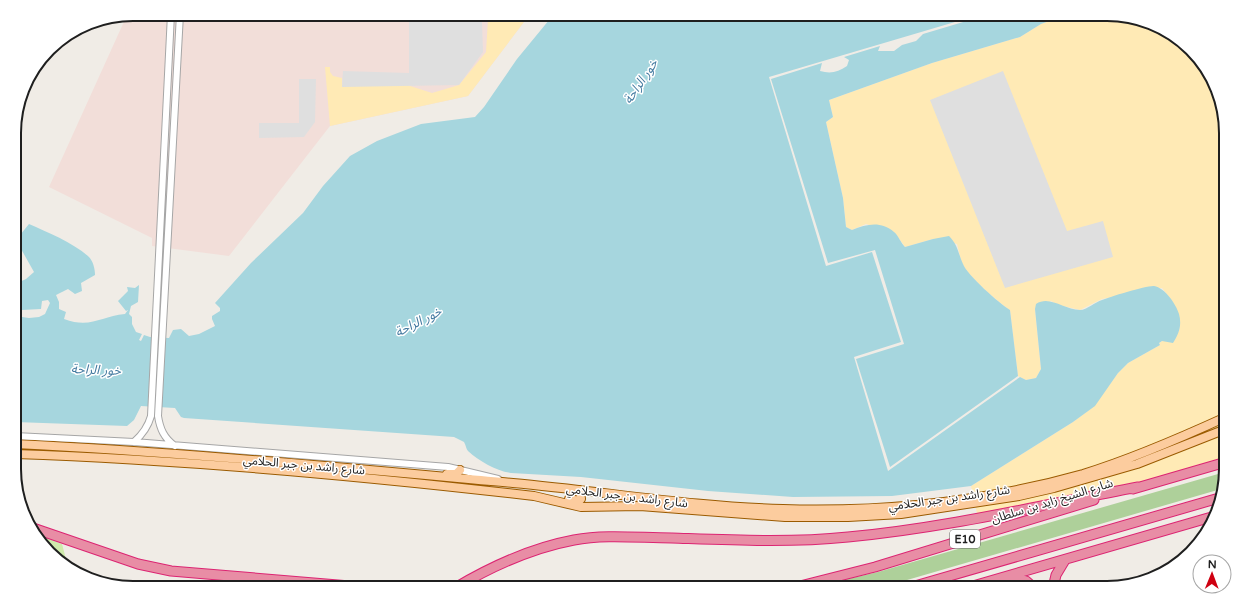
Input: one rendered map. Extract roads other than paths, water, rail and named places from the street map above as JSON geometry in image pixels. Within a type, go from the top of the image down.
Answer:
[{"type":"highway","name":"شارع الشيخ زايد بن سلطان","points":[[819,581],[874,567],[1219,464]]},
{"type":"highway","points":[[467,581],[485,570],[514,558],[544,547],[576,540],[616,537],[709,539],[847,537],[978,518],[1138,487]]},
{"type":"highway","points":[[932,581],[1215,499]]},
{"type":"highway","points":[[992,581],[1207,518]]},
{"type":"highway","points":[[40,530],[138,564],[171,571],[290,581]]},
{"type":"highway","points":[[1054,581],[1056,574],[1065,560]]},
{"type":"highway","points":[[1010,576],[1021,578],[1025,581]]},
{"type":"main road","name":"شارع راشد بن جبر الحلامي","points":[[21,444],[200,456],[511,483],[712,505],[785,509],[854,509],[932,502],[1016,489],[1085,473],[1157,447],[1219,419]]},
{"type":"main road","name":"شارع راشد بن جبر الحلامي","points":[[21,454],[193,463],[496,492],[546,498],[581,507],[640,506],[713,513],[785,517],[848,517],[901,514],[1004,499],[1054,488],[1137,464],[1219,432]]},
{"type":"main road","points":[[426,476],[435,474],[456,474],[460,470]]},
{"type":"main road","points":[[546,498],[553,496],[579,501],[582,497],[580,490]]},
{"type":"street","points":[[171,21],[159,250],[154,416],[164,436],[175,446]]},
{"type":"street","points":[[134,442],[146,430],[154,416],[167,251],[180,21]]},
{"type":"street","points":[[21,436],[134,442],[448,467],[511,483]]},
{"type":"water","name":"خور الراحة","points":[[548,21],[958,21],[769,77],[826,266],[872,252],[901,342],[854,357],[888,471],[1020,377],[1026,380],[1036,378],[1041,369],[1035,309],[1036,304],[1047,301],[1068,308],[1083,310],[1112,296],[1154,286],[1166,293],[1178,310],[1180,322],[1177,336],[1173,343],[1162,341],[1159,343],[1160,345],[1128,363],[1118,373],[1095,406],[1073,422],[971,486],[892,496],[793,497],[708,491],[581,477],[511,473],[494,468],[482,462],[468,451],[464,442],[454,437],[184,418],[181,417],[175,408],[141,406],[134,420],[127,426],[21,422],[21,317],[39,317],[45,314],[50,303],[48,300],[42,301],[41,309],[22,310],[21,307],[21,281],[34,272],[21,249],[21,234],[29,224],[76,247],[89,257],[93,263],[95,275],[81,283],[82,291],[75,294],[68,289],[56,295],[59,302],[59,309],[66,312],[64,319],[82,323],[125,314],[128,310],[126,311],[118,301],[128,291],[127,287],[135,288],[139,285],[138,302],[131,306],[129,314],[132,317],[132,324],[136,332],[142,334],[139,340],[141,341],[144,335],[150,337],[169,338],[173,330],[181,329],[189,336],[199,334],[215,326],[212,316],[220,311],[220,308],[215,303],[251,263],[303,213],[323,186],[350,156],[377,141],[421,124],[475,117],[484,107],[517,59]]},
{"type":"water","points":[[967,21],[1049,21],[1041,24],[1020,37],[932,63],[829,100],[833,117],[826,122],[843,198],[846,227],[852,230],[868,225],[884,226],[895,233],[905,247],[949,236],[958,249],[966,269],[992,296],[1010,310],[1018,376],[890,467],[856,359],[904,344],[875,250],[828,263],[771,79],[822,63],[820,71],[831,72],[841,70],[847,66],[849,60],[844,57],[880,46],[878,51],[894,51],[902,45],[916,41],[923,34]]}]
